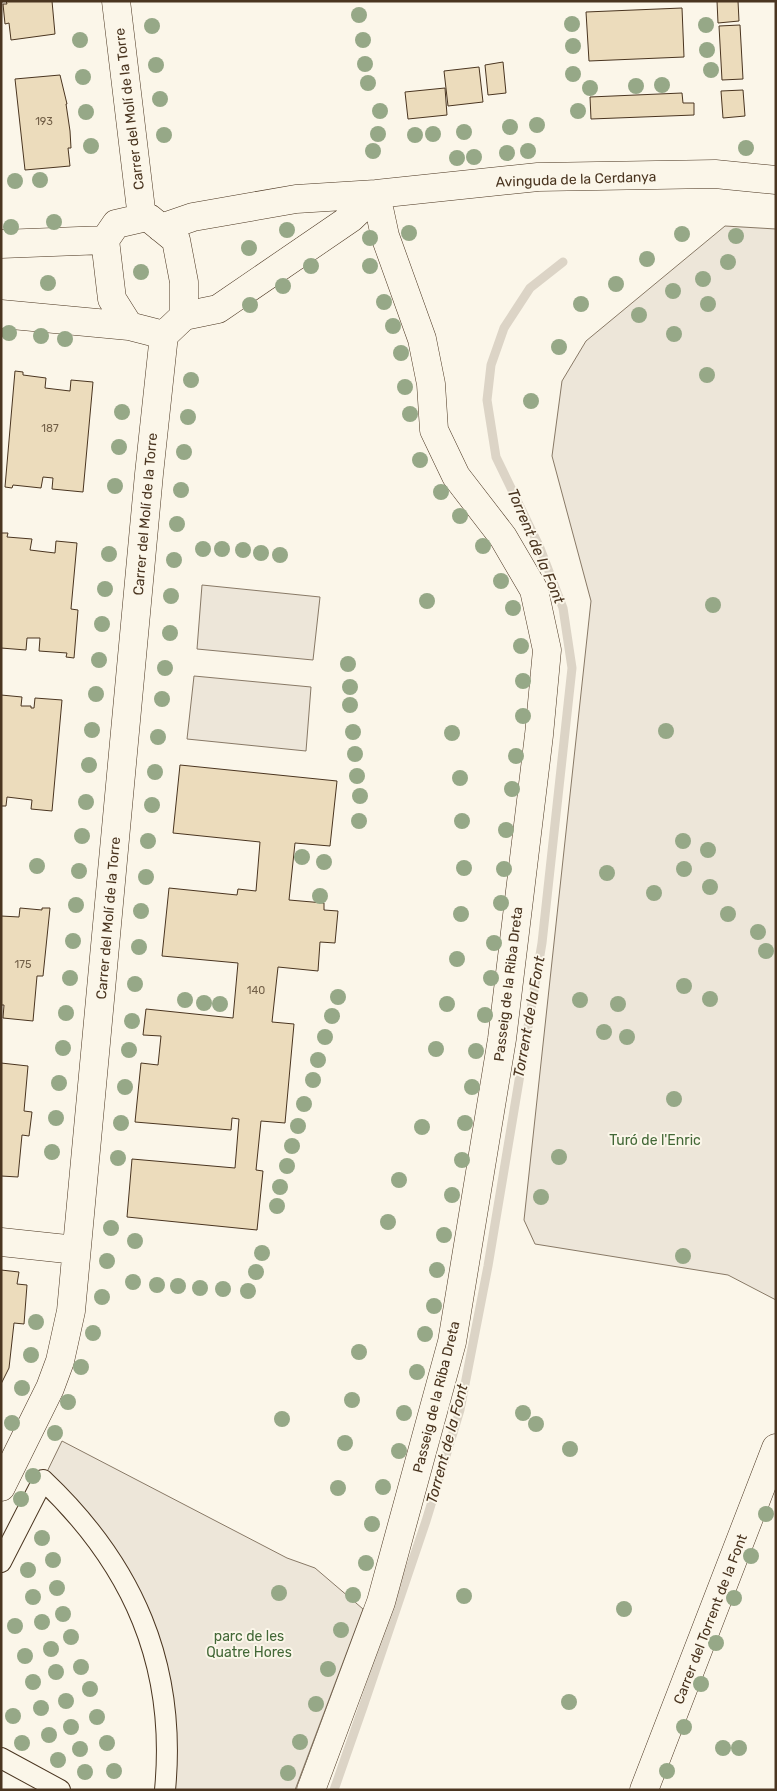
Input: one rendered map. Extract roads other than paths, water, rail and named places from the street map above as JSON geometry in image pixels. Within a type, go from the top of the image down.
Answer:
[{"type":"street","name":"Carrer del Molí de la Torre","points":[[116,1],[152,223]]},
{"type":"street","name":"Avinguda de la Cerdanya","points":[[152,223],[296,199],[376,194],[538,177],[715,174],[776,180]]},
{"type":"street","points":[[1,314],[129,326],[164,335],[184,316],[218,309],[351,218],[376,194]]},
{"type":"street","name":"Passeig de la Riba Dreta","points":[[311,1790],[381,1602],[452,1342],[502,1039],[548,650],[534,590],[503,536],[456,476],[434,430],[431,384],[422,339],[385,236],[376,194]]},
{"type":"street","points":[[129,326],[112,299],[104,240],[116,224],[152,223],[176,240],[184,282],[184,316]]},
{"type":"street","points":[[1,244],[104,240]]},
{"type":"street","name":"Carrer del Molí de la Torre","points":[[1,1487],[50,1388],[60,1361],[71,1311],[148,474],[164,335]]},
{"type":"street","points":[[1,1242],[76,1250]]},
{"type":"street","name":"Carrer del Torrent de la Font","points":[[644,1790],[776,1448]]},
{"type":"street","points":[[1,1562],[43,1480],[89,1528],[112,1561],[136,1603],[153,1652],[162,1695],[167,1742],[165,1790]]},
{"type":"street","points":[[1,1758],[60,1790]]},
{"type":"waterway","name":"Torrent de la Font","points":[[334,1790],[426,1521],[460,1410],[488,1266],[542,943],[572,668],[563,608],[540,548],[496,457],[487,400],[491,365],[504,328],[530,288],[563,262]]},
{"type":"park label","name":"Turó de l'Enric","points":[[655,1140]]},
{"type":"park label","name":"parc de les Quatre Hores","points":[[249,1644]]}]
